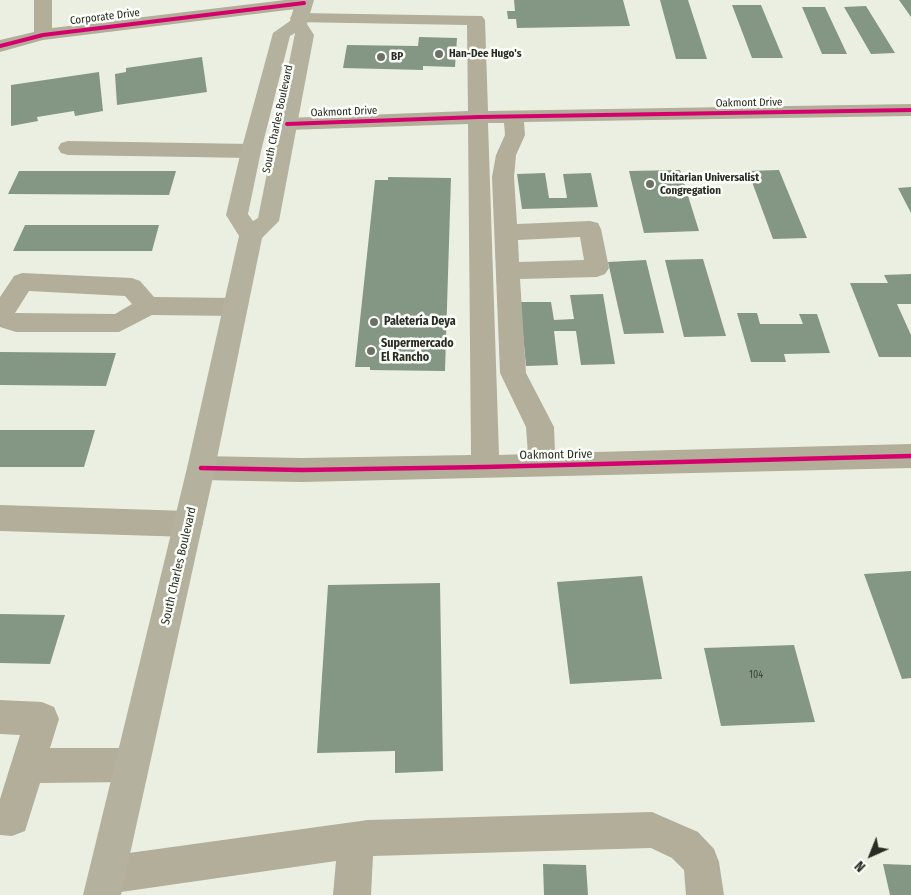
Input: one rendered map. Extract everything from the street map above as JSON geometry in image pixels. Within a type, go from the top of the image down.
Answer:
[{"type":"main road","points":[[287,124],[278,120],[276,108],[291,50],[290,44],[280,39],[282,32],[301,11]]},
{"type":"main road","name":"South Charles Boulevard","points":[[104,885],[201,468],[251,235],[268,221],[306,35],[301,11]]},
{"type":"main road","name":"South Charles Boulevard","points":[[251,235],[238,215],[251,151],[280,39]]},
{"type":"main road","points":[[251,151],[263,156],[264,171],[258,201],[269,212]]},
{"type":"street","points":[[43,0],[43,35]]},
{"type":"street","name":"Corporate Drive","points":[[0,46],[43,35],[301,11],[476,20],[479,117]]},
{"type":"street","name":"Oakmont Drive","points":[[287,124],[479,117],[911,110]]},
{"type":"street","points":[[479,117],[485,467]]},
{"type":"street","points":[[513,117],[515,134],[506,155],[503,177],[513,373],[540,428],[542,466]]},
{"type":"street","points":[[68,148],[251,151]]},
{"type":"street","points":[[506,232],[590,229],[597,268],[508,271]]},
{"type":"street","points":[[148,306],[132,287],[22,282],[0,317],[16,323],[119,323],[148,306],[236,307]]},
{"type":"street","name":"Oakmont Drive","points":[[201,468],[302,470],[908,462]]},
{"type":"street","points":[[0,518],[188,524]]},
{"type":"street","points":[[0,717],[42,719],[12,818],[0,817]]},
{"type":"street","points":[[28,766],[132,765]]},
{"type":"street","points":[[104,885],[356,840],[652,830],[685,845],[701,862],[705,895]]},
{"type":"street","points":[[352,895],[356,840]]},
{"type":"building","points":[[514,0],[623,0],[630,26],[517,28],[516,19],[508,19],[507,11],[515,11]]},
{"type":"building","points":[[660,0],[688,0],[707,59],[676,59]]},
{"type":"building","points":[[899,0],[911,0],[911,17]]},
{"type":"building","points":[[732,5],[761,5],[783,58],[752,58]]},
{"type":"building","points":[[866,6],[895,53],[871,54],[844,7]]},
{"type":"building","points":[[802,7],[825,7],[847,54],[822,54]]},
{"type":"building","points":[[419,37],[457,38],[455,67],[423,66],[423,70],[343,68],[347,45],[418,46]]},
{"type":"building","points":[[202,57],[207,92],[117,105],[115,74],[126,72],[126,68]]},
{"type":"building","points":[[99,72],[103,111],[75,116],[74,111],[37,117],[38,121],[11,126],[11,85]]},
{"type":"building","points":[[680,170],[699,231],[644,233],[629,171]]},
{"type":"building","points":[[779,170],[807,238],[773,239],[748,171]]},
{"type":"building","points":[[19,171],[176,171],[169,195],[8,194]]},
{"type":"building","points":[[545,173],[549,198],[567,198],[563,174],[591,173],[598,207],[522,209],[517,174]]},
{"type":"building","points":[[388,177],[451,178],[445,371],[370,370],[370,367],[355,367],[375,180],[388,180]]},
{"type":"building","points":[[911,187],[911,213],[898,188]]},
{"type":"building","points":[[25,225],[159,225],[152,251],[13,251]]},
{"type":"building","points":[[703,259],[726,336],[684,337],[665,260]]},
{"type":"building","points":[[646,260],[664,333],[624,334],[608,262]]},
{"type":"building","points":[[911,274],[911,304],[897,304],[911,335],[911,357],[879,357],[850,283],[888,283],[884,275]]},
{"type":"building","points":[[603,294],[615,364],[581,365],[576,331],[554,331],[558,365],[526,366],[520,302],[551,302],[554,320],[574,319],[570,295]]},
{"type":"building","points":[[737,313],[757,313],[760,324],[803,324],[799,314],[817,314],[830,353],[784,354],[786,362],[751,362]]},
{"type":"building","points":[[0,352],[116,353],[106,386],[0,385]]},
{"type":"building","points":[[0,430],[95,430],[84,467],[0,467]]},
{"type":"building","points":[[911,571],[911,678],[902,679],[864,574]]},
{"type":"building","points":[[642,576],[662,679],[570,684],[557,582]]},
{"type":"building","points":[[440,583],[443,771],[395,773],[395,751],[317,753],[328,585]]},
{"type":"building","points":[[0,614],[65,615],[50,664],[0,663]]},
{"type":"building","points":[[794,645],[815,722],[721,726],[704,648]]},
{"type":"building","points":[[543,864],[586,865],[588,895],[544,895]]},
{"type":"building","points":[[883,864],[911,865],[911,895],[890,895]]},
{"type":"cycle path","points":[[0,46],[43,35],[304,3]]},
{"type":"cycle path","points":[[287,124],[479,117],[911,110]]},
{"type":"cycle path","points":[[201,468],[302,470],[485,467],[911,456]]},
{"type":"place","name":"Han-Dee Hugo's","points":[[439,54]]},
{"type":"place","name":"BP","points":[[381,57]]},
{"type":"place","name":"Unitarian Universalist Congregation","points":[[650,184]]},
{"type":"place","name":"Paletería Deya","points":[[374,322]]},
{"type":"place","name":"Supermercado El Rancho","points":[[371,351]]}]
